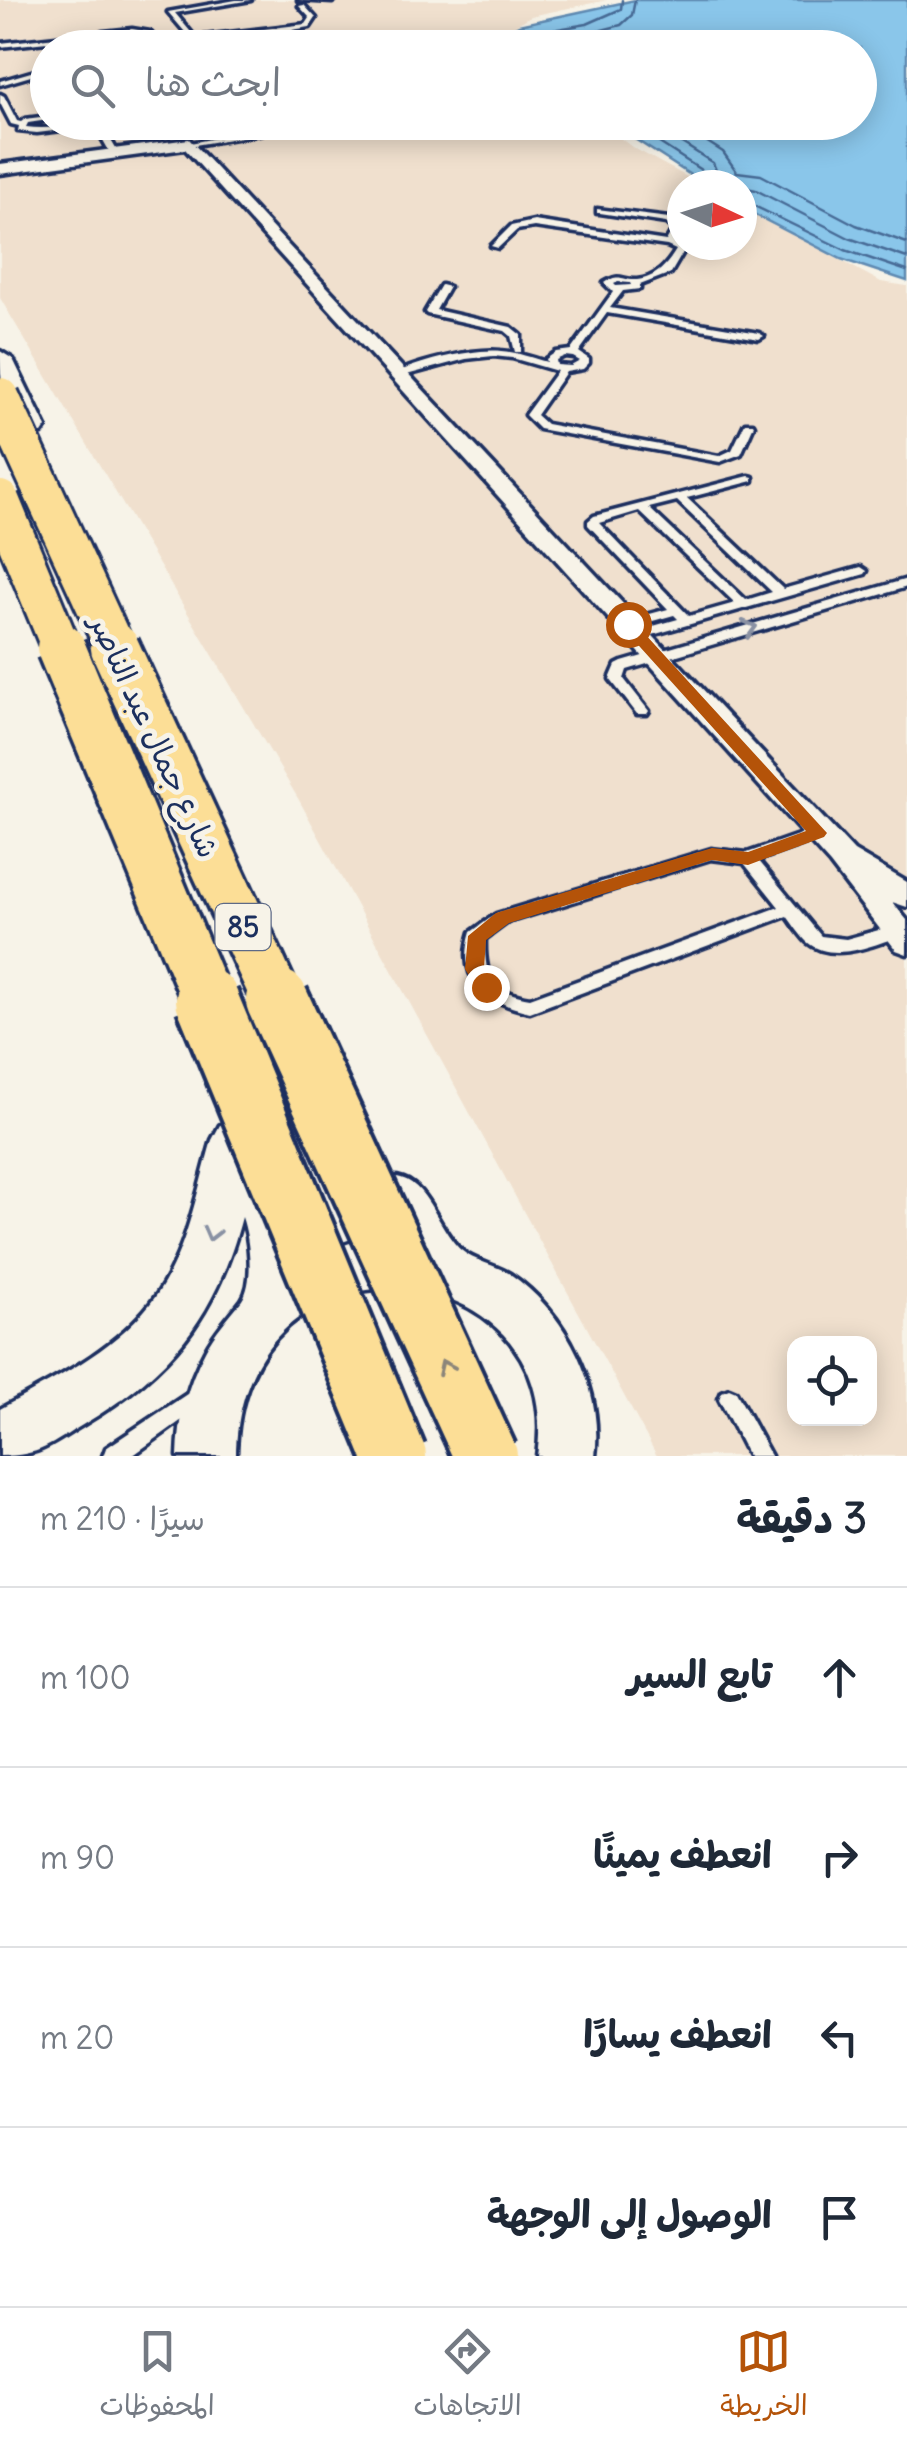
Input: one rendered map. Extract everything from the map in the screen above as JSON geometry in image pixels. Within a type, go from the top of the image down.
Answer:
[{"type":"highway","name":"شارع جمال عبد الناصر","points":[[0,397],[486,1456]]},
{"type":"highway","name":"شارع جمال عبد الناصر","points":[[0,500],[395,1456]]},
{"type":"main road","points":[[0,359],[398,1206],[442,1268]]},
{"type":"main road","points":[[0,543],[277,1242],[270,1307]]},
{"type":"main road","points":[[0,1441],[109,1378],[169,1322],[206,1252],[237,1140]]},
{"type":"main road","points":[[207,1456],[206,1433],[217,1384],[240,1341],[270,1307],[323,1274],[383,1261],[442,1268],[484,1286],[520,1314],[547,1352],[564,1396],[566,1456]]},
{"type":"street","points":[[0,169],[189,144],[843,859],[855,882],[902,937]]},
{"type":"street","points":[[843,859],[899,885]]},
{"type":"lane","points":[[186,30],[171,12],[248,0]]},
{"type":"lane","points":[[277,30],[312,23],[314,18],[302,3],[332,0]]},
{"type":"lane","points":[[0,45],[30,42]]},
{"type":"lane","points":[[0,82],[30,73]]},
{"type":"lane","points":[[0,96],[14,122],[30,122]]},
{"type":"lane","points":[[21,124],[30,131]]},
{"type":"lane","points":[[111,140],[122,153]]},
{"type":"lane","points":[[117,140],[122,153]]},
{"type":"lane","points":[[189,144],[212,140]]},
{"type":"lane","points":[[600,210],[667,221]]},
{"type":"lane","points":[[495,246],[514,228],[534,224],[667,244]]},
{"type":"lane","points":[[573,354],[618,291],[609,282],[636,282],[671,267],[675,260]]},
{"type":"lane","points":[[444,287],[430,312],[508,329],[516,335],[518,350]]},
{"type":"lane","points":[[604,310],[759,336]]},
{"type":"lane","points":[[484,347],[573,354],[584,358],[585,365],[557,367],[490,353],[395,370],[484,347]]},
{"type":"lane","points":[[557,367],[551,359],[560,354]]},
{"type":"lane","points":[[557,367],[530,415],[543,427],[720,459],[737,452],[749,425]]},
{"type":"lane","points":[[681,616],[592,526],[598,518],[749,479]]},
{"type":"lane","points":[[678,497],[781,594]]},
{"type":"lane","points":[[642,507],[743,604]]},
{"type":"lane","points":[[632,630],[861,570]]},
{"type":"lane","points":[[642,711],[620,685],[618,674],[627,665],[907,583]]},
{"type":"lane","points":[[790,909],[530,1005],[508,1002],[486,987],[475,969],[477,936],[502,918],[712,854],[748,858],[818,833]]},
{"type":"lane","points":[[748,858],[815,940],[828,946],[846,946],[902,937]]},
{"type":"lane","points":[[114,1456],[217,1384]]},
{"type":"lane","points":[[729,1399],[760,1456]]},
{"type":"shaded area","points":[[0,0],[607,0],[531,16],[506,30],[30,30],[30,140],[623,140],[674,170],[667,170],[667,260],[757,260],[757,215],[881,282],[907,286],[907,1456],[657,1456],[299,800],[0,298]]},
{"type":"water","points":[[635,0],[907,0],[907,281],[841,259],[757,216],[757,170],[683,170],[636,140],[877,140],[877,30],[509,30]]},
{"type":"route","points":[[486,987],[475,969],[477,936],[502,918],[712,854],[748,858],[818,833],[628,624]]}]
